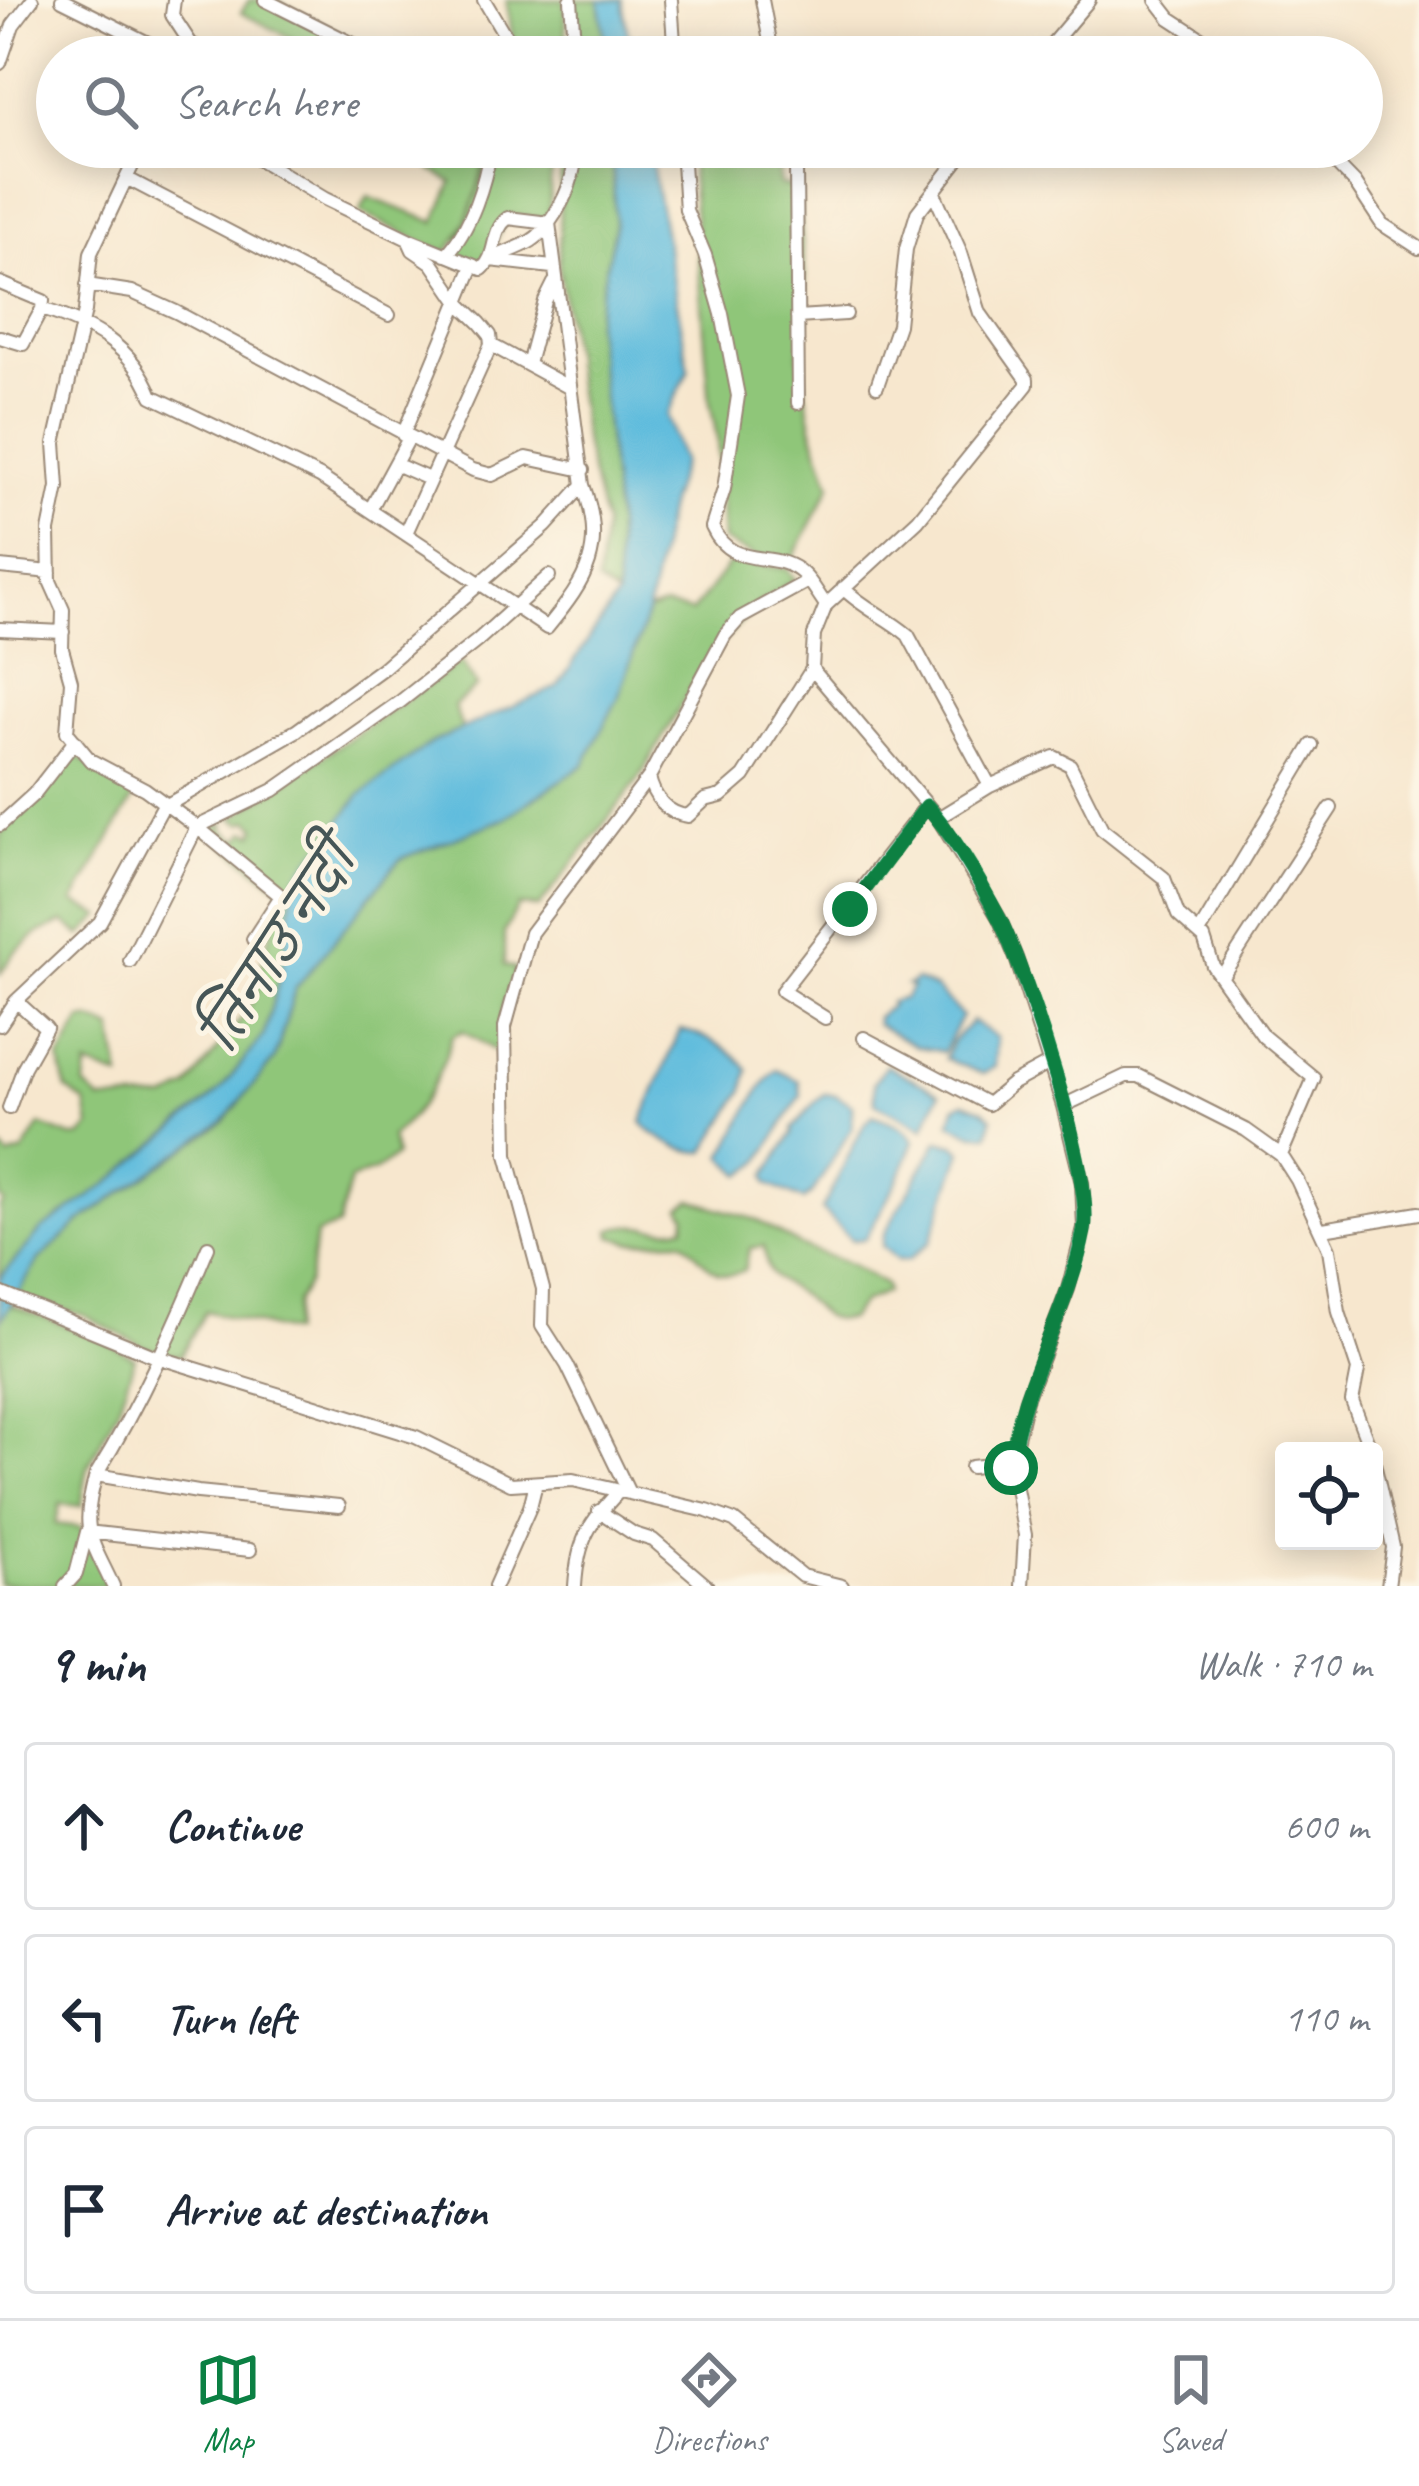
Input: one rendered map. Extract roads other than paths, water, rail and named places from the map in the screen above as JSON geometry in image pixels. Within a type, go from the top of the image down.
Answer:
[{"type":"street","points":[[62,0],[134,36]]},
{"type":"street","points":[[174,0],[172,15],[186,36]]},
{"type":"street","points":[[265,0],[337,36]]},
{"type":"street","points":[[484,0],[505,36]]},
{"type":"street","points":[[571,0],[574,36]]},
{"type":"street","points":[[671,0],[674,36]]},
{"type":"street","points":[[761,0],[769,36]]},
{"type":"street","points":[[1059,36],[1089,0]]},
{"type":"street","points":[[1156,0],[1170,18],[1197,36]]},
{"type":"street","points":[[2,57],[27,2]]},
{"type":"street","points":[[132,168],[99,230],[55,443],[58,487],[49,531],[50,572],[63,610],[62,649],[71,681],[65,722],[90,760],[167,805],[281,896],[254,939]]},
{"type":"street","points":[[274,168],[325,199],[482,269],[490,260],[542,235],[564,202],[575,168]]},
{"type":"street","points":[[446,255],[457,243],[486,168]]},
{"type":"street","points":[[683,168],[686,210],[722,314],[738,396],[724,489],[712,526],[722,546],[802,572],[826,605]]},
{"type":"street","points":[[796,168],[799,403]]},
{"type":"street","points":[[878,386],[898,325],[911,229],[917,213],[952,168]]},
{"type":"street","points":[[1340,168],[1382,224],[1419,248]]},
{"type":"street","points":[[128,179],[389,316]]},
{"type":"street","points":[[649,777],[651,790],[662,804],[688,816],[744,776],[812,669],[814,635],[826,605],[918,520],[1027,385],[980,314],[961,253],[934,193]]},
{"type":"street","points":[[490,260],[497,230],[508,218],[549,223]]},
{"type":"street","points":[[42,309],[82,322],[142,370],[152,396],[320,477],[548,628],[577,592],[596,534],[583,477],[549,223]]},
{"type":"street","points":[[406,533],[491,345],[490,335],[408,239]]},
{"type":"street","points":[[490,260],[554,275]]},
{"type":"street","points":[[370,509],[406,436],[473,266]]},
{"type":"street","points":[[528,364],[554,275]]},
{"type":"street","points":[[0,283],[43,301],[23,344],[0,338]]},
{"type":"street","points":[[87,286],[132,292],[176,312],[472,470],[492,475],[527,458],[583,477]]},
{"type":"street","points":[[796,317],[846,314]]},
{"type":"street","points":[[491,345],[570,388]]},
{"type":"street","points":[[394,464],[429,479]]},
{"type":"street","points":[[0,1024],[16,1000],[100,922],[167,805],[296,731],[383,668],[546,526],[583,477]]},
{"type":"street","points":[[0,567],[50,572]]},
{"type":"street","points":[[130,961],[197,827],[274,790],[400,701],[549,576]]},
{"type":"street","points":[[625,1492],[567,1365],[542,1326],[544,1288],[507,1155],[505,1027],[531,933],[649,777],[734,623],[808,581]]},
{"type":"street","points":[[843,588],[863,608],[892,621],[908,635],[990,785]]},
{"type":"street","points":[[0,629],[63,632]]},
{"type":"street","points":[[812,669],[938,818],[999,919],[1050,1064],[1082,1183],[1084,1228],[1068,1289],[1026,1400],[1011,1463],[1025,1535],[1022,1586]]},
{"type":"street","points":[[0,825],[34,794],[74,741]]},
{"type":"street","points":[[1199,933],[1312,746]]},
{"type":"street","points":[[938,818],[990,785],[1061,758],[1074,772],[1097,824],[1161,874],[1178,915],[1207,943],[1213,967],[1263,1036],[1316,1082],[1281,1155]]},
{"type":"street","points":[[825,1018],[782,991],[927,806]]},
{"type":"street","points":[[1222,976],[1331,808]]},
{"type":"street","points":[[9,1108],[46,1028],[16,1000]]},
{"type":"street","points":[[864,1038],[988,1104],[1013,1083],[1050,1064]]},
{"type":"street","points":[[1063,1106],[1126,1076],[1139,1076],[1220,1114],[1281,1155],[1323,1229],[1339,1312],[1358,1370],[1352,1401],[1368,1442]]},
{"type":"street","points":[[1323,1229],[1419,1213]]},
{"type":"street","points":[[64,1586],[76,1574],[96,1475],[162,1358],[208,1247]]},
{"type":"street","points":[[0,1293],[162,1358],[416,1437],[511,1484],[573,1480],[707,1510],[734,1521],[802,1576],[842,1586]]},
{"type":"street","points":[[971,1467],[1011,1463]]},
{"type":"street","points":[[96,1475],[198,1492],[339,1506]]},
{"type":"street","points":[[495,1586],[530,1508],[536,1483]]},
{"type":"street","points":[[575,1586],[586,1528],[599,1511],[625,1492]]},
{"type":"street","points":[[1383,1503],[1393,1547],[1388,1586]]},
{"type":"street","points":[[599,1511],[634,1534],[653,1540],[706,1586]]},
{"type":"street","points":[[87,1532],[250,1550]]},
{"type":"street","points":[[87,1532],[113,1586]]},
{"type":"water","points":[[599,0],[622,0],[628,36],[605,36]]},
{"type":"water","points":[[613,168],[653,168],[689,370],[667,415],[682,462],[668,507],[648,611],[618,698],[584,765],[503,819],[400,859],[295,989],[275,1058],[223,1122],[81,1221],[39,1260],[0,1321],[0,1278],[41,1230],[108,1184],[219,1092],[264,1035],[282,969],[294,881],[361,794],[431,743],[557,687],[617,597],[616,517],[595,323],[615,224]]},
{"type":"water","points":[[917,980],[936,989],[962,1016],[943,1052],[916,1046],[876,1024],[876,1017],[890,1002],[905,998],[912,987],[907,985]]},
{"type":"water","points":[[972,1021],[997,1038],[995,1067],[983,1074],[945,1059],[952,1042]]},
{"type":"water","points":[[680,1030],[718,1044],[748,1070],[744,1090],[705,1152],[670,1143],[642,1122]]},
{"type":"water","points":[[886,1065],[940,1093],[924,1128],[875,1103],[874,1083]]},
{"type":"water","points":[[777,1070],[799,1081],[801,1095],[760,1162],[742,1175],[723,1156]]},
{"type":"water","points":[[824,1094],[852,1105],[852,1128],[813,1192],[803,1200],[768,1184],[766,1176],[793,1128]]},
{"type":"water","points":[[964,1102],[992,1118],[989,1135],[950,1123],[955,1107]]},
{"type":"water","points":[[873,1115],[902,1128],[914,1141],[865,1239],[852,1240],[822,1210],[863,1126]]},
{"type":"water","points":[[938,1141],[955,1144],[962,1151],[930,1242],[908,1260],[897,1260],[882,1246],[884,1234]]},
{"type":"water label","name":"तिनाउ नदी","points":[[278,947]]}]
